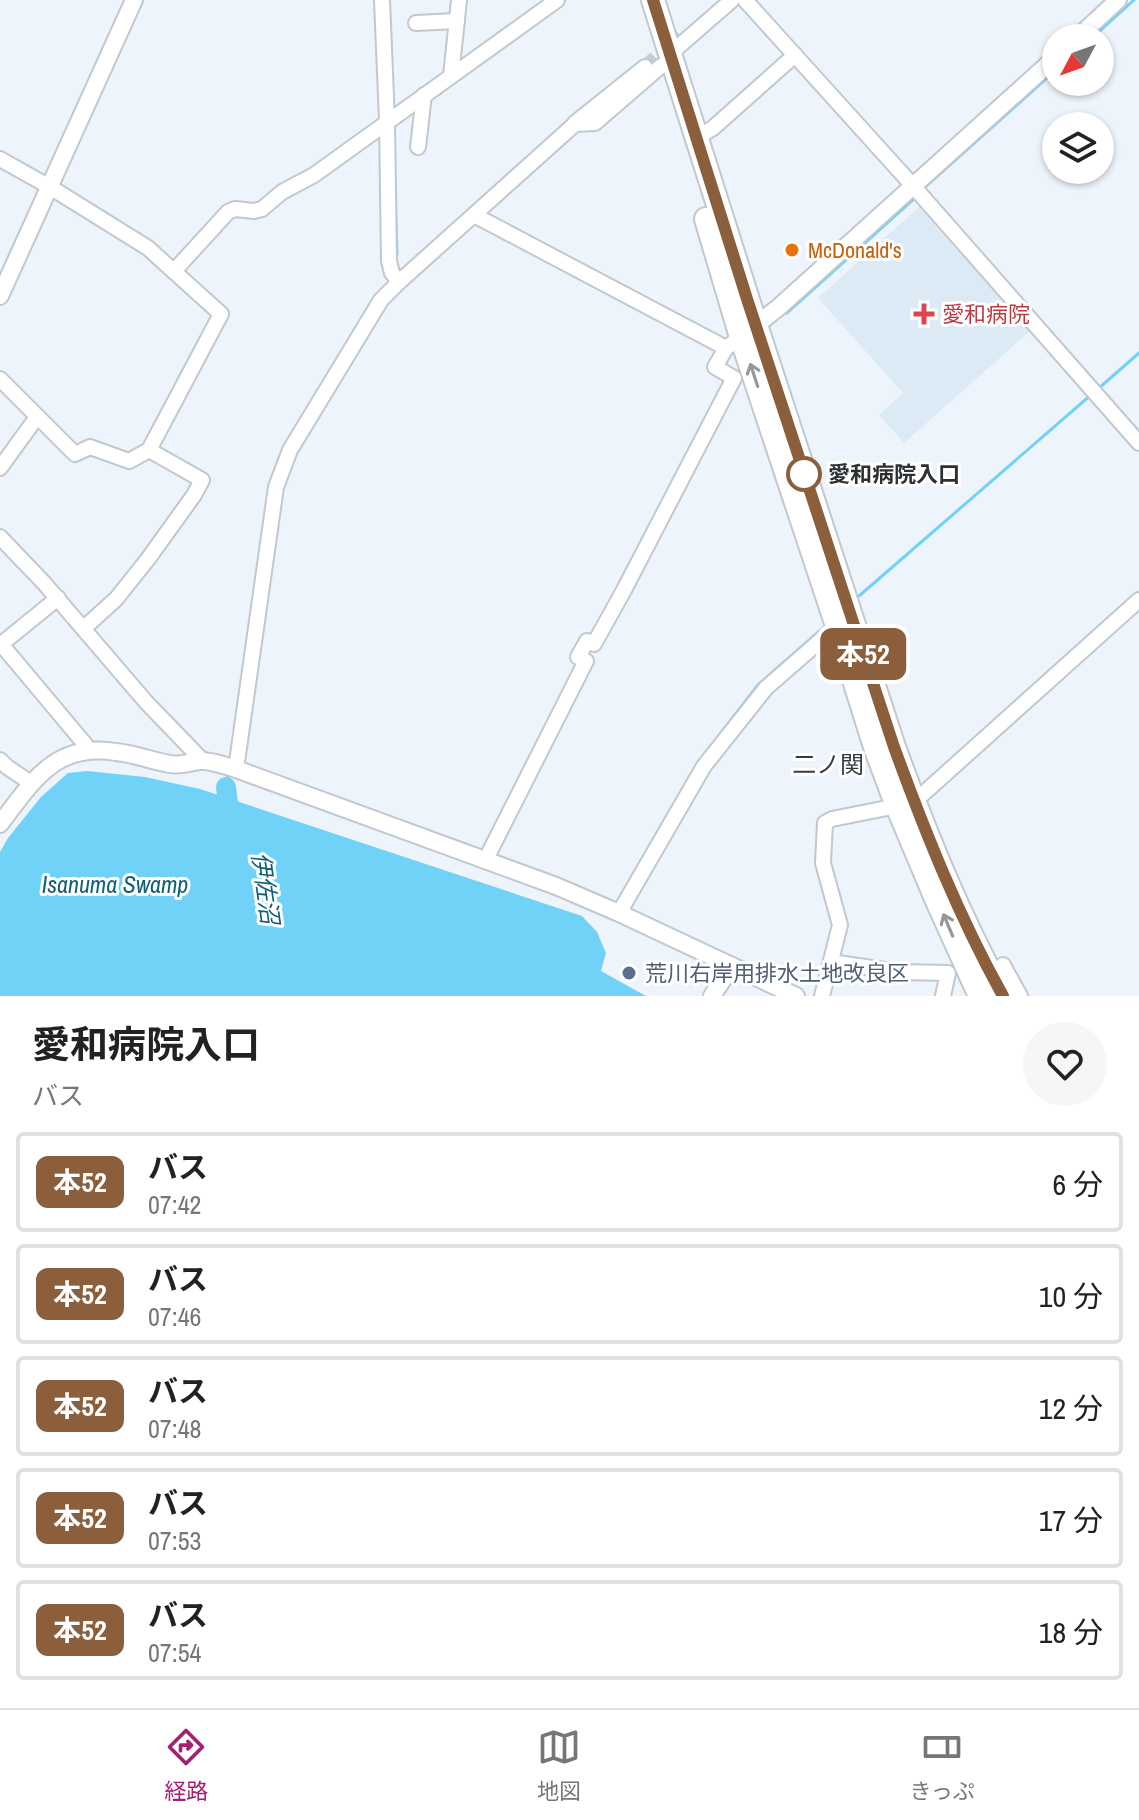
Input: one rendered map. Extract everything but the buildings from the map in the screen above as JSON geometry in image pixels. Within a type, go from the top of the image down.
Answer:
[{"type":"highway","points":[[640,0],[696,138],[741,337],[889,733],[906,804],[980,996]]},
{"type":"highway","points":[[653,0],[664,55],[741,337],[876,750],[1003,996]]},
{"type":"street","points":[[0,296],[134,0]]},
{"type":"street","points":[[382,0],[389,261],[392,273],[399,282]]},
{"type":"street","points":[[451,76],[459,0]]},
{"type":"street","points":[[174,271],[228,212],[262,209],[557,0]]},
{"type":"street","points":[[236,769],[276,487],[290,450],[381,300],[575,124],[595,123],[718,0]]},
{"type":"street","points":[[664,55],[732,0]]},
{"type":"street","points":[[745,0],[1139,443]]},
{"type":"street","points":[[1092,24],[1118,0]]},
{"type":"street","points":[[416,23],[457,21]]},
{"type":"street","points":[[696,138],[713,128],[795,55]]},
{"type":"street","points":[[485,861],[586,661],[578,657],[587,641],[594,644],[617,604],[734,378],[715,367],[741,337],[779,307],[1042,70]]},
{"type":"street","points":[[418,147],[424,95]]},
{"type":"street","points":[[0,159],[148,248],[221,314],[149,450],[129,461],[90,447],[75,454],[0,379]]},
{"type":"street","points":[[474,215],[741,337]]},
{"type":"street","points":[[0,468],[37,417]]},
{"type":"street","points":[[84,628],[116,599],[148,559],[202,480],[149,450]]},
{"type":"street","points":[[0,537],[58,598],[146,702],[202,760]]},
{"type":"street","points":[[58,598],[0,645],[89,749]]},
{"type":"street","points":[[822,996],[840,925],[823,863],[825,823],[906,804],[1139,600]]},
{"type":"street","points":[[619,913],[715,750],[766,688],[837,626]]},
{"type":"street","points":[[0,824],[31,783],[60,759],[75,752],[89,749],[117,752],[172,765],[202,760],[236,769],[556,886],[796,996]]},
{"type":"street","points":[[0,760],[31,783]]},
{"type":"street","points":[[831,962],[899,972],[948,973],[943,996]]},
{"type":"street","points":[[992,976],[1003,965],[1020,996]]},
{"type":"street","points":[[712,996],[732,966]]},
{"type":"shaded area","name":"愛和病院","points":[[919,207],[1030,331],[904,443],[879,415],[903,393],[818,298]]},
{"type":"water","name":"Isanuma Swamp","points":[[87,771],[145,777],[200,789],[582,916],[597,932],[606,953],[601,971],[646,996],[0,996],[0,852],[41,797],[68,773]]},
{"type":"waterway","points":[[1107,24],[1134,0]]},
{"type":"waterway","points":[[923,189],[1042,83]]},
{"type":"waterway","points":[[395,194],[397,254]]},
{"type":"waterway","points":[[787,313],[915,198]]},
{"type":"waterway","points":[[1098,389],[1139,353]]},
{"type":"waterway","points":[[859,596],[1092,394]]},
{"type":"waterway","points":[[272,478],[279,459]]},
{"type":"waterway","points":[[718,737],[758,685],[823,628]]},
{"type":"waterway","points":[[226,787],[228,775]]},
{"type":"waterway","name":"伊佐沼","points":[[226,787],[230,822]]},
{"type":"tunnel","points":[[645,67],[680,35]]},
{"type":"bus line","name":"本52","points":[[653,0],[894,747],[951,891],[1003,996]]},
{"type":"place","name":"McDonald's","points":[[792,250]]},
{"type":"place","name":"愛和病院","points":[[924,314]]},
{"type":"place","name":"愛和病院入口","points":[[804,474]]},
{"type":"place","name":"荒川右岸用排水土地改良区","points":[[629,973]]},
{"type":"district","name":"二ノ関","points":[[828,765]]}]
